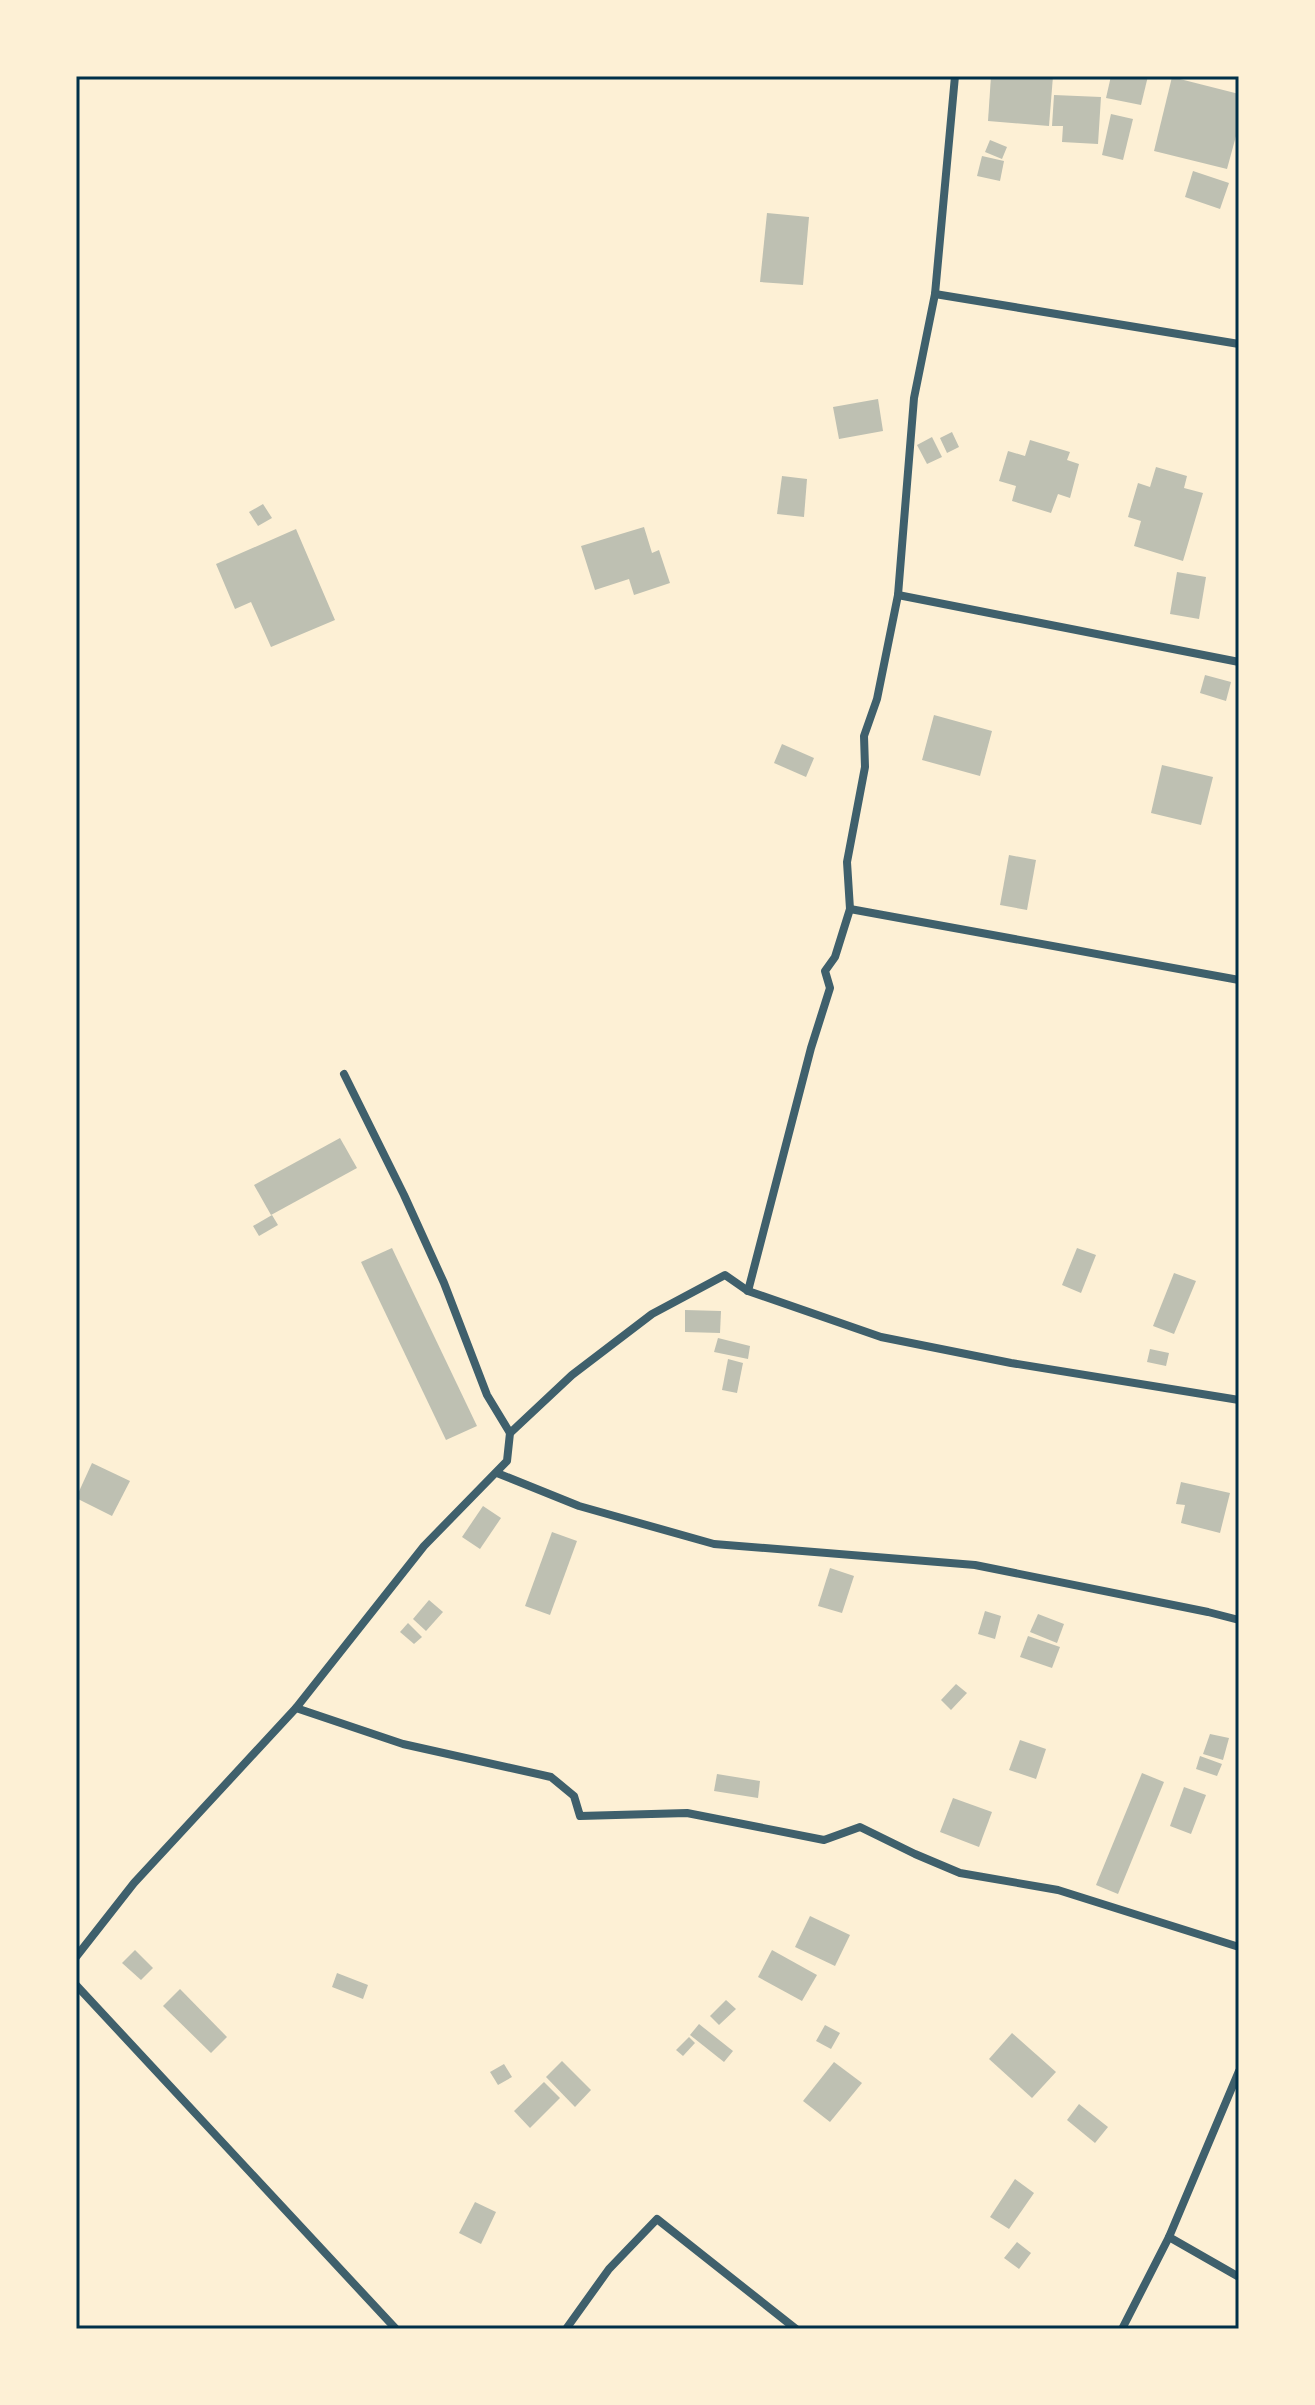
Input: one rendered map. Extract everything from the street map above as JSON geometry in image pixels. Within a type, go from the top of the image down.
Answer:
[{"type":"street","points":[[748,1291],[811,1048],[830,988],[825,971],[835,957],[850,909],[847,862],[865,767],[864,736],[877,699],[898,595],[914,398],[935,294],[955,76]]},
{"type":"street","points":[[935,294],[1239,344]]},
{"type":"street","points":[[898,595],[1239,662]]},
{"type":"street","points":[[850,909],[1239,980]]},
{"type":"street","points":[[76,1957],[134,1883],[296,1708],[424,1546],[507,1461],[510,1433],[487,1395],[444,1283],[344,1074]]},
{"type":"street","points":[[510,1433],[572,1375],[652,1314],[725,1275],[748,1291],[881,1337],[1011,1363],[1239,1400]]},
{"type":"street","points":[[497,1473],[579,1506],[714,1544],[975,1565],[1239,1620]]},
{"type":"street","points":[[296,1708],[403,1744],[551,1777],[574,1796],[580,1816],[687,1813],[824,1840],[860,1827],[960,1873],[1058,1890],[1239,1947]]},
{"type":"street","points":[[76,1985],[396,2329]]},
{"type":"street","points":[[1122,2329],[1169,2237],[1239,2071]]},
{"type":"street","points":[[566,2329],[609,2269],[657,2219],[796,2329]]},
{"type":"street","points":[[1169,2237],[1239,2277]]},
{"type":"building","points":[[991,76],[1053,76],[1049,126],[988,121]]},
{"type":"building","points":[[1111,76],[1148,76],[1141,105],[1106,98]]},
{"type":"building","points":[[1172,77],[1239,94],[1239,125],[1227,169],[1154,151]]},
{"type":"building","points":[[1054,95],[1101,97],[1098,144],[1062,142],[1063,126],[1052,126]]},
{"type":"building","points":[[1111,114],[1133,119],[1123,160],[1102,155]]},
{"type":"building","points":[[990,140],[1007,147],[1002,159],[985,152]]},
{"type":"building","points":[[982,156],[1004,161],[1000,181],[977,176]]},
{"type":"building","points":[[1193,171],[1229,183],[1220,209],[1185,197]]},
{"type":"building","points":[[767,213],[809,217],[803,285],[760,282]]},
{"type":"building","points":[[878,399],[883,431],[839,439],[833,407]]},
{"type":"building","points":[[952,432],[959,447],[947,453],[940,438]]},
{"type":"building","points":[[932,437],[942,457],[927,464],[917,445]]},
{"type":"building","points":[[1030,440],[1070,452],[1067,460],[1079,464],[1070,498],[1058,494],[1051,513],[1012,501],[1016,486],[999,481],[1008,451],[1025,456]]},
{"type":"building","points":[[1156,467],[1187,476],[1184,488],[1203,493],[1183,561],[1134,546],[1141,521],[1128,517],[1138,483],[1150,487]]},
{"type":"building","points":[[782,476],[807,479],[804,517],[777,514]]},
{"type":"building","points":[[263,504],[272,518],[258,526],[249,512]]},
{"type":"building","points":[[644,527],[652,553],[659,550],[670,583],[634,595],[629,579],[595,590],[581,546]]},
{"type":"building","points":[[296,529],[335,620],[271,647],[251,602],[235,609],[216,564]]},
{"type":"building","points":[[1177,572],[1206,577],[1199,619],[1170,614]]},
{"type":"building","points":[[1205,675],[1231,682],[1226,701],[1200,693]]},
{"type":"building","points":[[934,715],[992,731],[980,776],[922,760]]},
{"type":"building","points":[[782,744],[814,758],[806,777],[774,763]]},
{"type":"building","points":[[1162,765],[1213,777],[1201,825],[1151,813]]},
{"type":"building","points":[[1009,855],[1036,860],[1027,910],[1000,905]]},
{"type":"building","points":[[340,1138],[357,1168],[271,1215],[254,1185]]},
{"type":"building","points":[[272,1215],[278,1225],[259,1236],[253,1226]]},
{"type":"building","points":[[392,1248],[477,1426],[446,1440],[361,1262]]},
{"type":"building","points":[[1077,1248],[1096,1255],[1081,1293],[1062,1285]]},
{"type":"building","points":[[1174,1273],[1196,1281],[1174,1334],[1153,1326]]},
{"type":"building","points":[[685,1310],[721,1311],[720,1333],[685,1332]]},
{"type":"building","points":[[718,1338],[750,1346],[748,1359],[714,1352]]},
{"type":"building","points":[[1150,1349],[1169,1353],[1166,1366],[1147,1362]]},
{"type":"building","points":[[728,1359],[743,1363],[737,1393],[722,1390]]},
{"type":"building","points":[[92,1463],[130,1481],[112,1516],[76,1498]]},
{"type":"building","points":[[1181,1482],[1230,1493],[1220,1533],[1181,1523],[1185,1505],[1176,1504]]},
{"type":"building","points":[[483,1506],[501,1518],[480,1549],[462,1537]]},
{"type":"building","points":[[552,1532],[577,1541],[550,1615],[525,1606]]},
{"type":"building","points":[[830,1568],[854,1576],[842,1613],[818,1606]]},
{"type":"building","points":[[429,1600],[443,1612],[426,1631],[413,1619]]},
{"type":"building","points":[[985,1611],[1001,1616],[995,1639],[978,1634]]},
{"type":"building","points":[[1038,1614],[1064,1624],[1057,1643],[1030,1632]]},
{"type":"building","points":[[408,1623],[422,1637],[414,1644],[400,1632]]},
{"type":"building","points":[[1028,1636],[1060,1647],[1052,1668],[1020,1657]]},
{"type":"building","points":[[956,1684],[967,1693],[951,1710],[941,1700]]},
{"type":"building","points":[[1210,1734],[1229,1738],[1223,1760],[1203,1754]]},
{"type":"building","points":[[1020,1740],[1046,1749],[1036,1779],[1009,1770]]},
{"type":"building","points":[[1200,1756],[1222,1764],[1217,1776],[1196,1769]]},
{"type":"building","points":[[1142,1773],[1164,1782],[1118,1894],[1096,1885]]},
{"type":"building","points":[[717,1774],[760,1781],[758,1798],[714,1791]]},
{"type":"building","points":[[1184,1787],[1206,1795],[1191,1834],[1170,1826]]},
{"type":"building","points":[[953,1798],[992,1812],[979,1847],[940,1832]]},
{"type":"building","points":[[810,1916],[850,1935],[835,1966],[795,1947]]},
{"type":"building","points":[[135,1950],[153,1968],[141,1980],[122,1963]]},
{"type":"building","points":[[772,1950],[817,1975],[802,2001],[758,1977]]},
{"type":"building","points":[[337,1973],[368,1985],[363,1999],[332,1987]]},
{"type":"building","points":[[180,1989],[227,2037],[211,2053],[163,2006]]},
{"type":"building","points":[[726,2000],[736,2009],[719,2025],[710,2016]]},
{"type":"building","points":[[699,2024],[733,2051],[724,2062],[690,2035]]},
{"type":"building","points":[[825,2025],[840,2033],[831,2049],[816,2041]]},
{"type":"building","points":[[1012,2033],[1056,2072],[1032,2098],[989,2059]]},
{"type":"building","points":[[689,2037],[695,2043],[683,2056],[676,2050]]},
{"type":"building","points":[[562,2061],[591,2090],[575,2107],[546,2077]]},
{"type":"building","points":[[834,2062],[862,2083],[830,2122],[803,2101]]},
{"type":"building","points":[[504,2064],[512,2077],[498,2085],[490,2072]]},
{"type":"building","points":[[544,2082],[560,2098],[530,2128],[514,2111]]},
{"type":"building","points":[[1079,2104],[1108,2127],[1095,2143],[1067,2120]]},
{"type":"building","points":[[1015,2179],[1034,2193],[1009,2229],[990,2217]]},
{"type":"building","points":[[475,2202],[496,2212],[481,2244],[459,2233]]},
{"type":"building","points":[[1017,2242],[1031,2253],[1019,2269],[1004,2258]]}]
